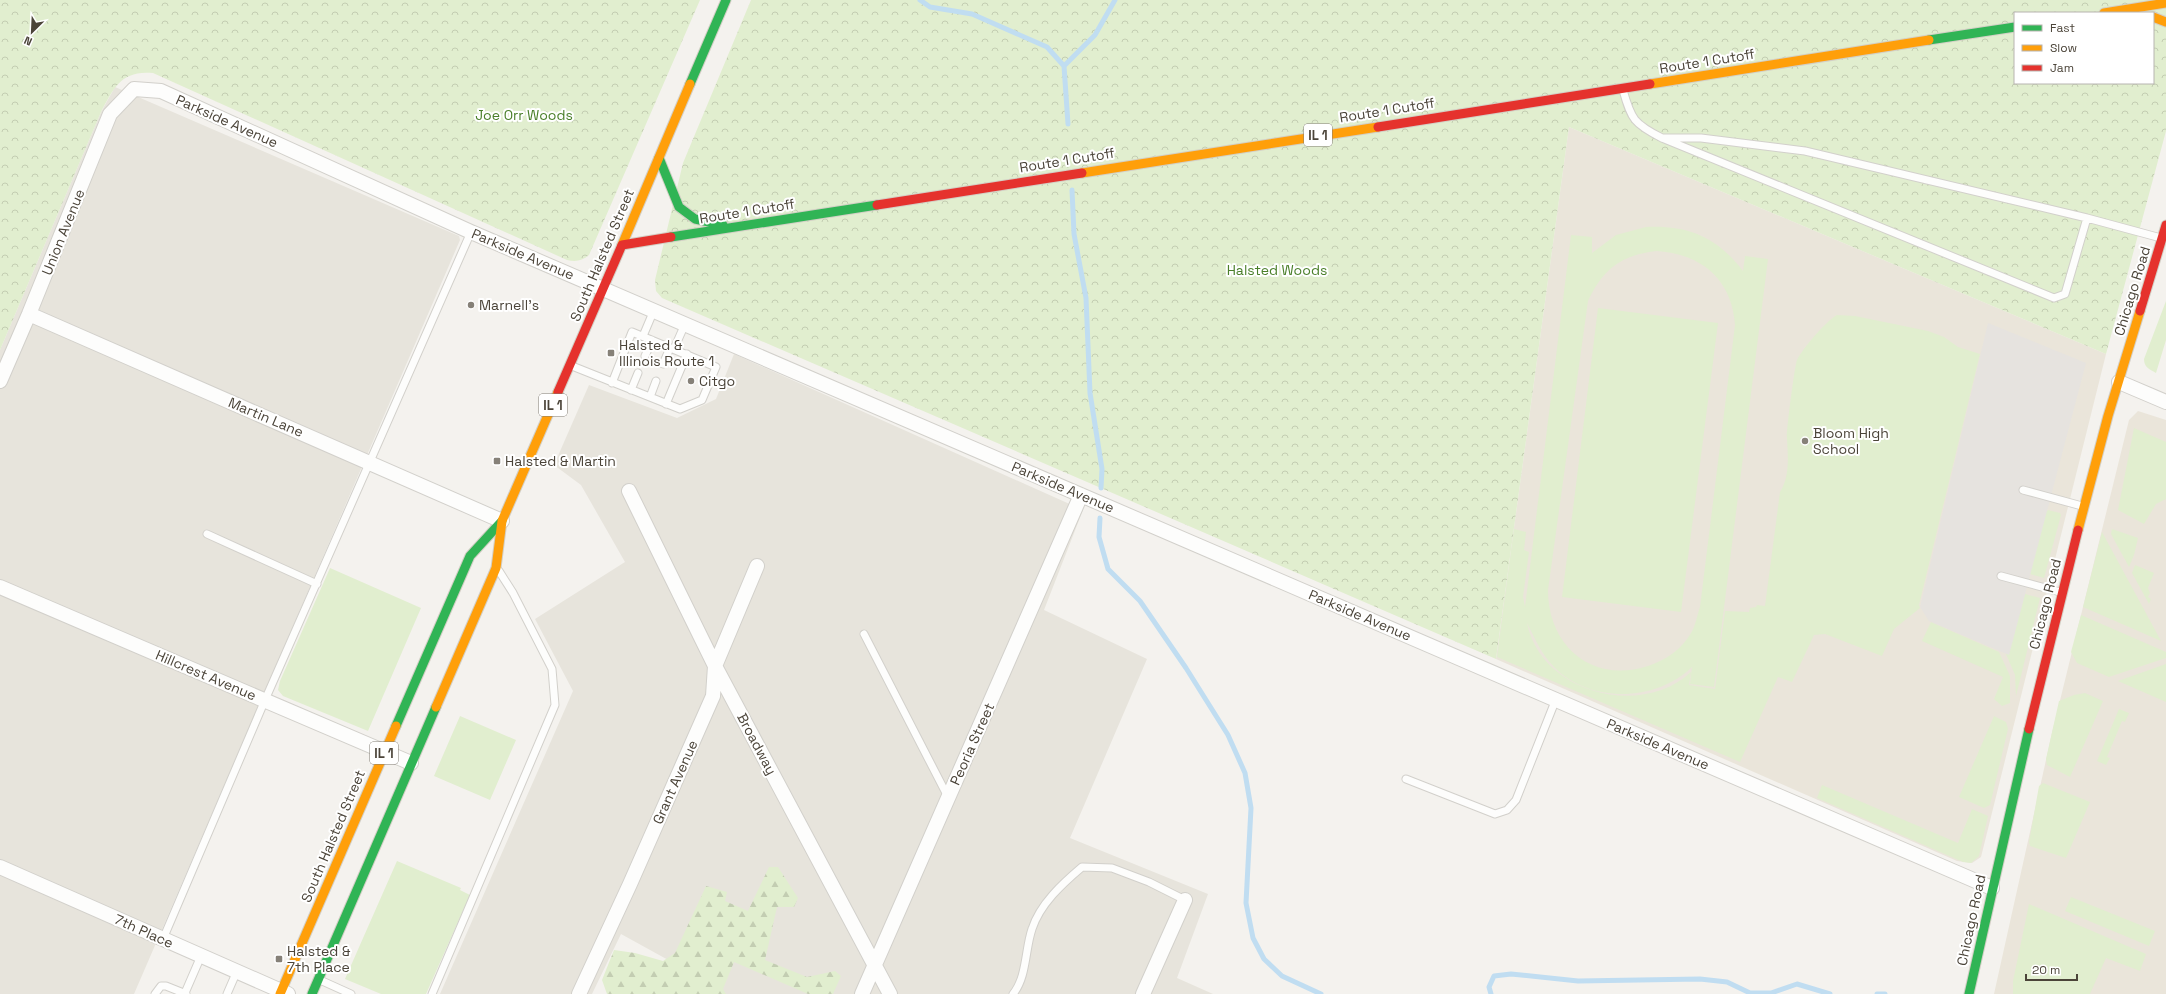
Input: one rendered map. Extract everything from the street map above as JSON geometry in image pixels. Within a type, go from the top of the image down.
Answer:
[{"type":"main road","name":"South Halsted Street","points":[[312,994],[496,568],[502,521],[622,246],[726,0]]},
{"type":"main road","points":[[2110,12],[2166,3]]},
{"type":"main road","points":[[2134,8],[2143,12]]},
{"type":"main road","points":[[2154,17],[2166,22]]},
{"type":"main road","name":"Route 1 Cutoff","points":[[622,246],[730,227],[2014,27]]},
{"type":"main road","points":[[659,158],[679,207],[695,218],[730,227]]},
{"type":"main road","name":"Chicago Road","points":[[1969,994],[1992,888],[2084,506],[2166,225]]},
{"type":"main road","name":"South Halsted Street","points":[[283,993],[470,556],[502,521]]},
{"type":"street","name":"Parkside Avenue","points":[[134,89],[161,91],[471,232],[1992,888]]},
{"type":"street","name":"Union Avenue","points":[[0,381],[29,314],[110,114],[134,89]]},
{"type":"street","name":"Martin Lane","points":[[29,314],[502,521]]},
{"type":"street","points":[[2119,382],[2166,402]]},
{"type":"street","name":"Broadway","points":[[628,491],[715,666],[890,994]]},
{"type":"street","name":"Peoria Street","points":[[862,994],[1081,494]]},
{"type":"street","name":"Grant Avenue","points":[[579,994],[630,884],[713,696],[715,666],[757,566]]},
{"type":"street","name":"Hillcrest Avenue","points":[[0,587],[411,763]]},
{"type":"street","name":"7th Place","points":[[0,867],[237,971],[283,993]]},
{"type":"street","points":[[1144,994],[1185,900]]},
{"type":"lane","points":[[1622,88],[1630,115],[1642,128],[1662,138],[2054,298],[2065,294],[2087,218]]},
{"type":"lane","points":[[1662,138],[1701,138],[1805,151],[2087,218],[2162,238]]},
{"type":"lane","points":[[163,939],[265,700],[471,232]]},
{"type":"lane","points":[[643,336],[654,310]]},
{"type":"lane","points":[[663,364],[685,324]]},
{"type":"lane","points":[[570,365],[612,383],[680,409],[702,400],[716,367],[632,332],[612,383]]},
{"type":"lane","points":[[645,356],[652,340]]},
{"type":"lane","points":[[666,404],[687,354]]},
{"type":"lane","points":[[631,390],[638,373]]},
{"type":"lane","points":[[650,398],[656,381]]},
{"type":"lane","points":[[2023,490],[2084,506]]},
{"type":"lane","points":[[207,534],[316,584]]},
{"type":"lane","points":[[432,994],[555,705],[552,669],[513,593],[496,568]]},
{"type":"lane","points":[[2001,576],[2062,593]]},
{"type":"lane","points":[[864,634],[948,798]]},
{"type":"lane","points":[[1406,778],[1495,814],[1507,810],[1516,800],[1556,700]]},
{"type":"lane","points":[[1013,994],[1023,973],[1032,928],[1042,910],[1061,885],[1082,867],[1112,868],[1149,882],[1185,900]]},
{"type":"lane","points":[[155,994],[161,986],[166,986],[185,994],[201,956]]},
{"type":"lane","points":[[227,994],[237,971]]},
{"type":"lane","points":[[318,979],[351,994]]},
{"type":"shaded area","points":[[115,87],[459,236],[460,240],[134,994],[0,994],[0,350],[101,112]]},
{"type":"shaded area","name":"Bloom High School","points":[[1569,127],[2106,354],[1981,857],[1972,863],[1957,861],[1496,659]]},
{"type":"shaded area","points":[[1988,323],[2086,363],[2009,655],[1929,621],[1920,607]]},
{"type":"shaded area","points":[[734,354],[1083,510],[1044,610],[1147,659],[1070,838],[1208,894],[1177,978],[1213,994],[705,994],[710,983],[621,934],[592,994],[440,994],[573,691],[535,619],[625,562],[581,485],[554,465],[589,385],[677,418],[716,399]]},
{"type":"shaded area","points":[[2138,411],[2166,420],[2166,994],[1994,994],[2052,733],[2129,420]]},
{"type":"green space","name":"Joe Orr Woods","points":[[0,0],[700,0],[589,255],[584,259],[576,261],[567,260],[153,73],[134,74],[126,77],[110,95],[101,112],[0,350]]},
{"type":"green space","name":"Halsted Woods","points":[[751,0],[2166,0],[2166,131],[2106,354],[1569,127],[1496,659],[662,298],[656,291],[655,280],[683,163]]},
{"type":"green space","points":[[1646,227],[1675,228],[1688,231],[1712,242],[1733,259],[1743,271],[1745,256],[1768,259],[1714,687],[1690,684],[1692,667],[1677,679],[1660,687],[1642,692],[1623,694],[1587,688],[1596,691],[1621,696],[1646,694],[1670,686],[1691,672],[1689,685],[1715,689],[1725,611],[1749,612],[1750,608],[1756,607],[1757,605],[1765,606],[1780,492],[1787,473],[1787,434],[1796,364],[1804,349],[1815,335],[1832,318],[1837,315],[1855,316],[1928,331],[1944,337],[1958,347],[1980,354],[1919,605],[1920,608],[1894,629],[1882,656],[1825,634],[1814,635],[1792,682],[1778,677],[1740,762],[1497,657],[1514,529],[1526,532],[1524,550],[1529,552],[1523,597],[1525,607],[1571,235],[1592,237],[1592,253],[1616,235]],"holes":[[[1657,251],[1687,257],[1700,264],[1721,282],[1728,294],[1733,309],[1735,325],[1700,607],[1693,630],[1683,644],[1673,653],[1661,661],[1648,666],[1628,670],[1609,670],[1592,665],[1577,656],[1565,644],[1556,628],[1550,610],[1548,590],[1588,301],[1600,280],[1607,272],[1623,260],[1644,253]],[[1527,623],[1549,662],[1569,679],[1584,686],[1572,682],[1552,667],[1536,647]]]},
{"type":"green space","points":[[2166,301],[2166,340],[2156,373],[2146,366],[2144,359]]},
{"type":"green space","points":[[1598,308],[1718,323],[1681,612],[1562,597]]},
{"type":"green space","points":[[2134,428],[2166,442],[2166,499],[2156,504],[2144,524],[2118,510]]},
{"type":"green space","points":[[2048,510],[2060,513],[2061,515],[2044,578],[2030,574],[2046,512]]},
{"type":"green space","points":[[2112,529],[2138,538],[2134,555],[2129,567],[2111,534]]},
{"type":"green space","points":[[2102,532],[2161,641],[2083,607]]},
{"type":"green space","points":[[2135,565],[2154,573],[2148,588],[2150,593],[2148,597],[2151,599],[2149,604],[2132,573]]},
{"type":"green space","points":[[330,568],[421,608],[368,731],[283,696],[278,690],[280,681]]},
{"type":"green space","points":[[2025,594],[2040,598],[2016,696],[2015,675],[2006,654]]},
{"type":"green space","points":[[2081,615],[2166,652],[2166,658],[2109,677],[2077,663],[2071,652]]},
{"type":"green space","points":[[1931,622],[1999,652],[2010,676],[2010,703],[2002,706],[1994,699],[2003,677],[1922,641]]},
{"type":"green space","points":[[2166,664],[2166,702],[2118,681]]},
{"type":"green space","points":[[2085,693],[2103,701],[2070,777],[2047,765],[2046,759],[2059,701],[2074,695]]},
{"type":"green space","points":[[2119,709],[2129,713],[2125,722],[2122,721],[2107,757],[2110,758],[2106,765],[2097,761]]},
{"type":"green space","points":[[460,716],[516,740],[490,800],[434,776]]},
{"type":"green space","points":[[1994,716],[2006,722],[2008,729],[1990,805],[1984,808],[1959,797]]},
{"type":"green space","points":[[2043,783],[2090,802],[2066,858],[2030,846],[2029,842],[2039,786]]},
{"type":"green space","points":[[1822,785],[1958,843],[1972,809],[1988,816],[1979,856],[1971,863],[1963,862],[1817,798]]},
{"type":"green space","points":[[397,861],[461,888],[460,890],[470,895],[426,994],[381,994],[345,979]]},
{"type":"green space","points":[[769,867],[778,867],[798,898],[794,907],[777,907],[765,960],[807,977],[835,971],[841,976],[833,994],[808,994],[734,962],[723,989],[726,994],[607,994],[602,980],[614,950],[635,953],[663,961],[675,953],[706,886],[727,892],[725,901],[748,911]]},
{"type":"green space","points":[[2071,897],[2155,931],[2149,946],[2065,911]]},
{"type":"green space","points":[[2029,904],[2146,954],[2140,971],[2106,958],[2090,994],[2013,994],[2013,981]]},
{"type":"waterway","points":[[920,0],[930,7],[972,14],[1047,47],[1064,66],[1068,124]]},
{"type":"waterway","points":[[1064,66],[1095,35],[1115,0]]},
{"type":"waterway","points":[[1072,190],[1074,234],[1086,298],[1090,393],[1102,469],[1101,488]]},
{"type":"waterway","points":[[1100,518],[1099,537],[1108,569],[1140,601],[1186,668],[1228,735],[1245,773],[1251,808],[1246,903],[1253,938],[1264,959],[1282,976],[1321,994]]},
{"type":"waterway","points":[[1491,994],[1489,987],[1494,976],[1511,974],[1578,981],[1700,979],[1727,982],[1750,993],[1771,993],[1797,984],[1830,994]]},
{"type":"waterway","points":[[1877,994],[1885,994]]},
{"type":"traffic: fast","points":[[690,84],[726,0]]},
{"type":"traffic: fast","points":[[1929,40],[2014,27]]},
{"type":"traffic: fast","points":[[659,158],[679,207],[695,219],[723,225]]},
{"type":"traffic: fast","points":[[671,237],[877,205]]},
{"type":"traffic: fast","points":[[396,726],[470,556],[502,521]]},
{"type":"traffic: fast","points":[[312,994],[436,707]]},
{"type":"traffic: fast","points":[[1969,994],[2029,729]]},
{"type":"traffic: slow","points":[[2110,12],[2166,3]]},
{"type":"traffic: slow","points":[[2154,17],[2166,22]]},
{"type":"traffic: slow","points":[[1650,84],[1929,40]]},
{"type":"traffic: slow","points":[[622,245],[690,84]]},
{"type":"traffic: slow","points":[[1082,173],[1378,127]]},
{"type":"traffic: slow","points":[[2078,530],[2108,416],[2140,311]]},
{"type":"traffic: slow","points":[[436,707],[496,568],[502,521],[558,392]]},
{"type":"traffic: slow","points":[[280,994],[396,726]]},
{"type":"traffic: jam","points":[[1378,127],[1650,84]]},
{"type":"traffic: jam","points":[[877,205],[1082,173]]},
{"type":"traffic: jam","points":[[2140,311],[2166,225]]},
{"type":"traffic: jam","points":[[558,392],[622,245],[671,237]]},
{"type":"traffic: jam","points":[[2029,729],[2078,530]]},
{"type":"place","name":"Marnell's","points":[[471,305]]},
{"type":"place","name":"Halsted & Illinois Route 1","points":[[611,353]]},
{"type":"place","name":"Citgo","points":[[691,381]]},
{"type":"place","name":"Bloom High School","points":[[1805,441]]},
{"type":"place","name":"Halsted & Martin","points":[[497,461]]},
{"type":"place","name":"Halsted & 7th Place","points":[[279,959]]}]
